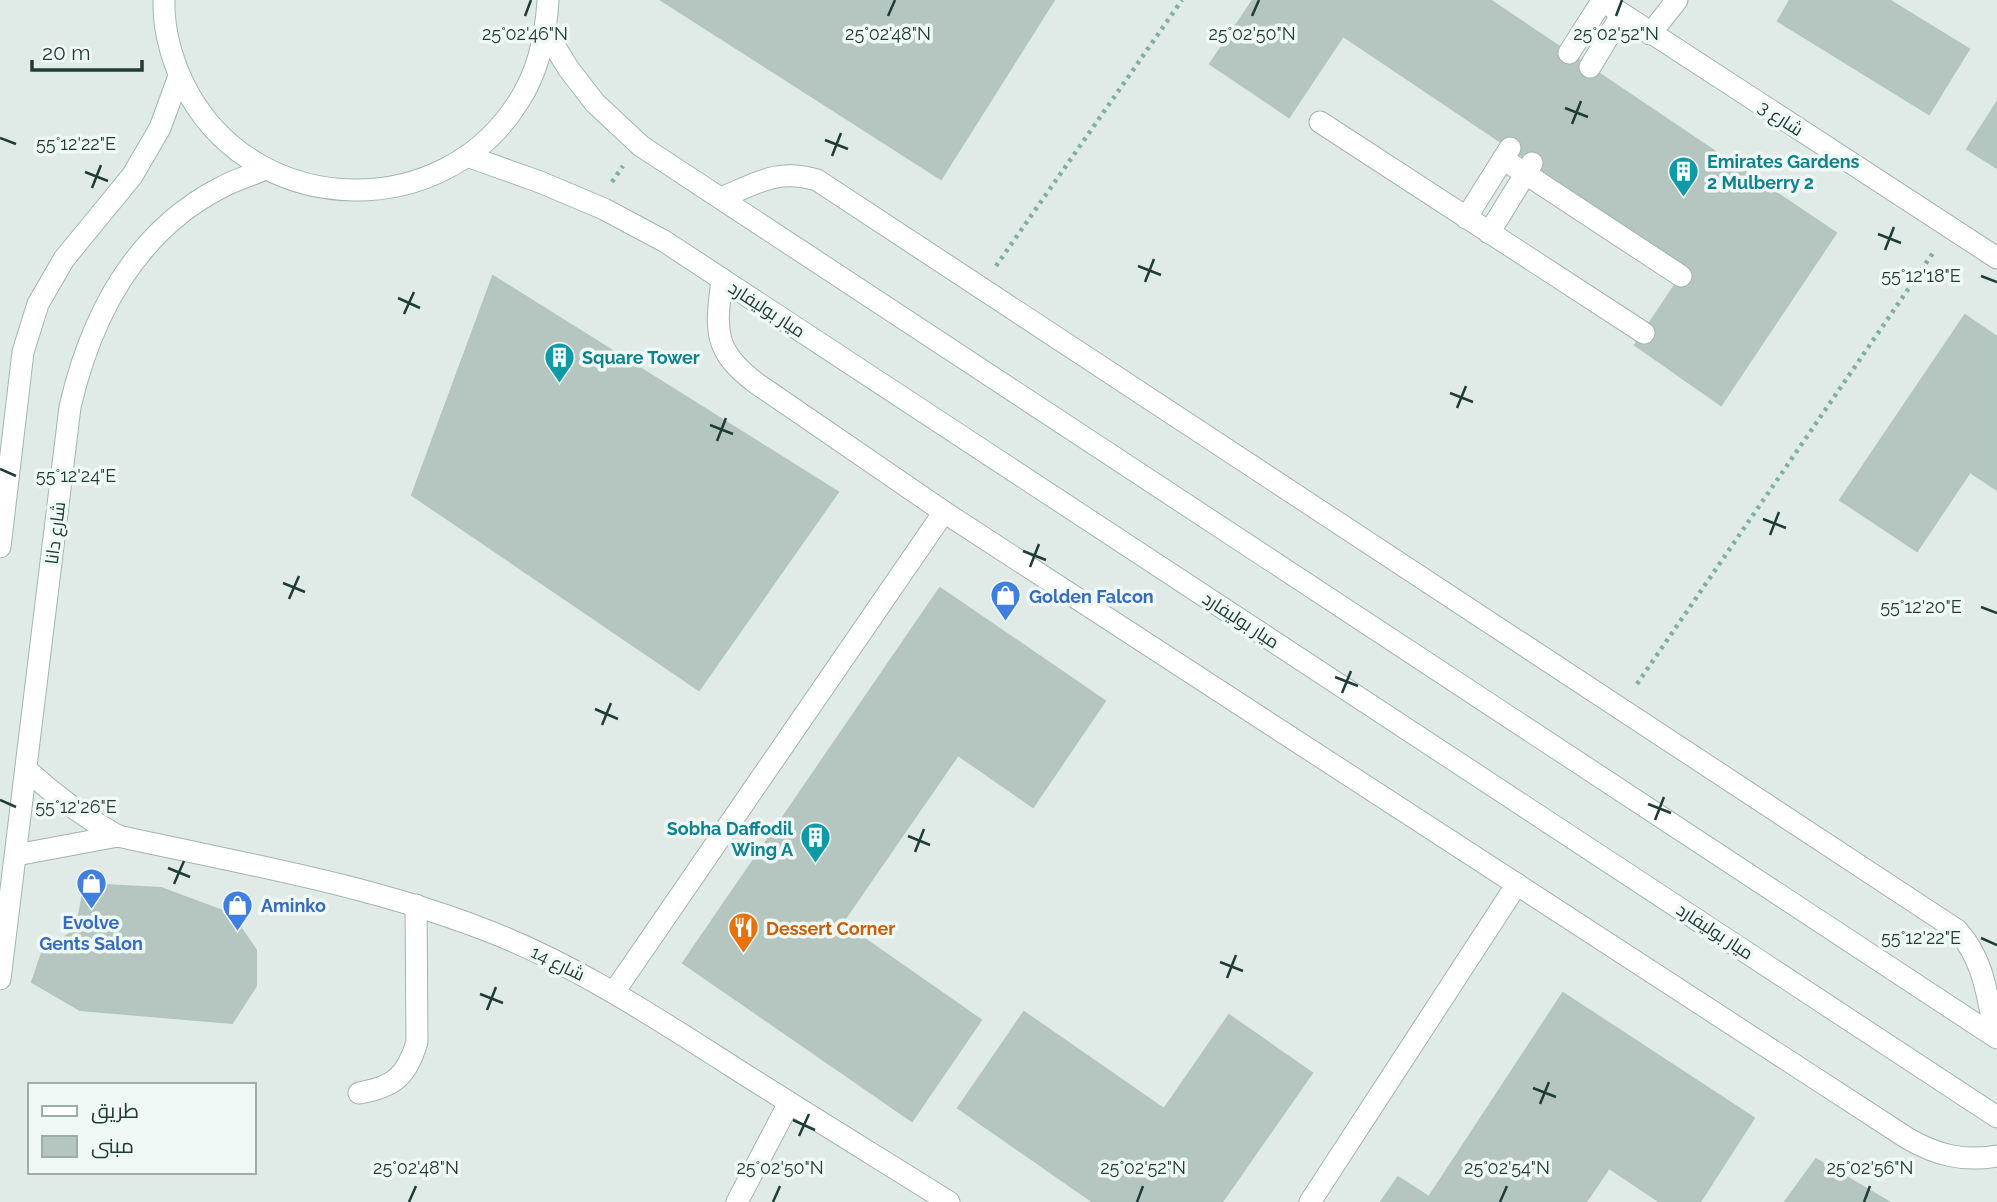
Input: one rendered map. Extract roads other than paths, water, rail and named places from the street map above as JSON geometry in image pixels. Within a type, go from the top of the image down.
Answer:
[{"type":"street","points":[[164,0],[164,21],[178,76],[200,114],[229,145],[265,169],[304,185],[346,192],[388,189],[429,177],[467,156],[495,131],[519,102],[536,68],[546,32],[548,0]]},
{"type":"street","points":[[1569,53],[1601,0]]},
{"type":"street","name":"شارع 3","points":[[1601,0],[1997,258]]},
{"type":"street","points":[[1650,34],[1678,0]]},
{"type":"street","points":[[1590,67],[1622,14]]},
{"type":"street","points":[[546,32],[568,68],[595,103],[641,146],[1996,1037]]},
{"type":"street","points":[[0,547],[23,352],[38,304],[64,259],[132,176],[160,128],[178,76]]},
{"type":"street","points":[[1320,122],[1644,333]]},
{"type":"street","points":[[1466,218],[1506,153],[1681,276]]},
{"type":"street","name":"ميار بوليفارد","points":[[467,156],[604,209],[664,242],[1997,1117]]},
{"type":"street","points":[[1489,233],[1528,168]]},
{"type":"street","name":"شارع دانا","points":[[0,979],[70,407],[80,364],[96,323],[117,284],[143,249],[178,215],[220,188],[265,169]]},
{"type":"street","points":[[721,198],[784,174],[817,180],[1958,930],[1980,962],[1996,1037]]},
{"type":"street","points":[[722,279],[717,323],[723,347],[736,368],[944,512],[1925,1149],[1966,1159],[1997,1156]]},
{"type":"street","points":[[614,992],[944,512]]},
{"type":"street","name":"شارع 14","points":[[26,769],[54,795],[85,818],[118,836],[416,905],[484,929],[551,958],[614,992],[949,1202]]},
{"type":"street","name":"شارع 14","points":[[16,855],[118,836]]},
{"type":"street","points":[[1310,1202],[1517,884]]},
{"type":"street","points":[[359,1093],[380,1090],[398,1079],[411,1062],[417,1042],[416,905]]},
{"type":"street","points":[[737,1202],[789,1103]]},
{"type":"place","name":"Emirates Gardens 2 Mulberry 2","points":[[1684,198]]},
{"type":"place","name":"Square Tower","points":[[559,384]]},
{"type":"place","name":"Golden Falcon","points":[[1006,623]]},
{"type":"place","name":"Sobha Daffodil Wing A","points":[[816,865]]},
{"type":"place","name":"Evolve Gents Salon","points":[[91,911]]},
{"type":"place","name":"Aminko","points":[[238,932]]},
{"type":"place","name":"Dessert Corner","points":[[743,955]]}]
